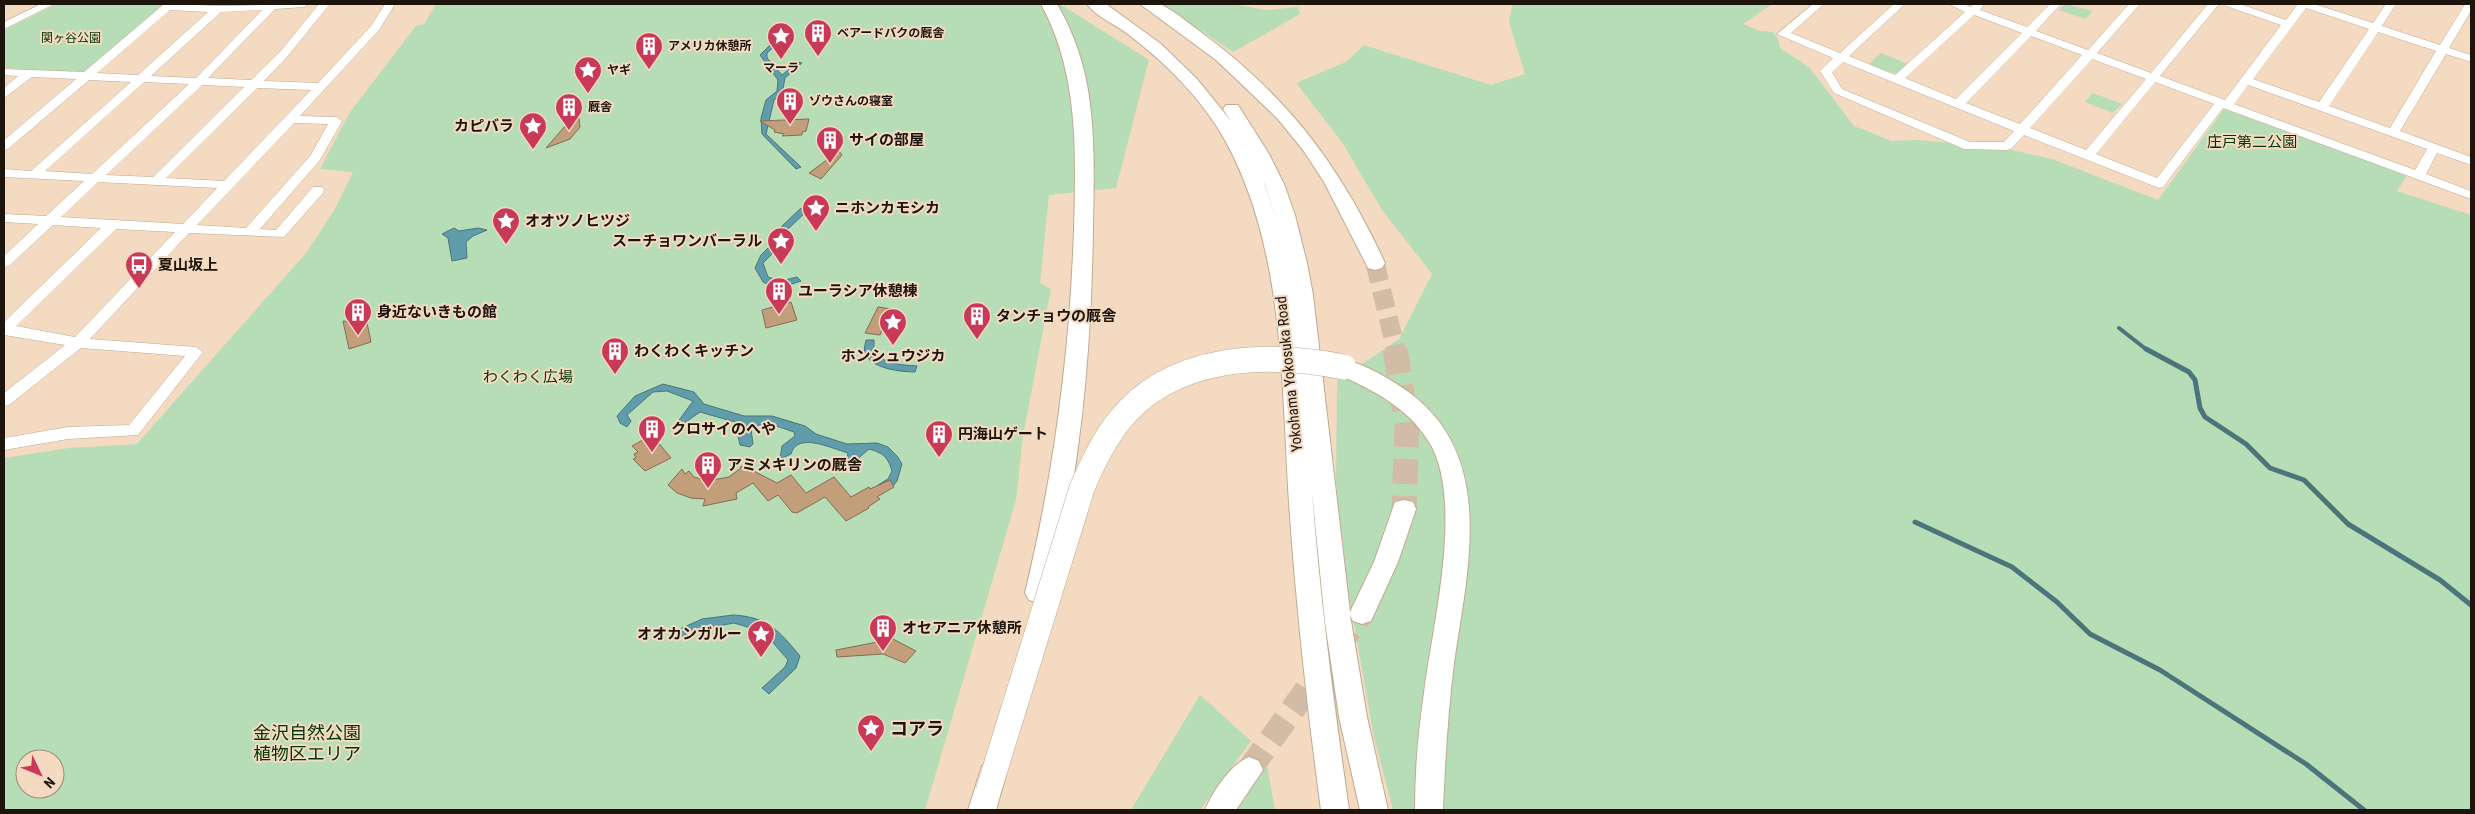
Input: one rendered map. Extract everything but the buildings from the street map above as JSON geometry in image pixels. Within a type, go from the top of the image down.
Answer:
[{"type":"highway","points":[[985,801],[1044,570],[1067,436],[1079,335],[1084,238],[1082,130],[1070,49],[1066,34],[1049,4]]},
{"type":"highway","name":"Yokohama Yokosuka Road","points":[[1095,4],[1182,64]]},
{"type":"highway","name":"Yokohama Yokosuka Road","points":[[1119,4],[1165,38],[1182,64],[1252,138],[1269,170],[1292,242],[1303,295],[1338,622],[1353,717],[1374,810]]},
{"type":"highway","points":[[1148,4],[1217,50],[1262,90],[1304,138],[1326,169],[1362,233],[1375,263]]},
{"type":"highway","name":"Yokohama Yokosuka Road","points":[[1221,106],[1252,175],[1273,244],[1282,294],[1288,341],[1307,583],[1321,713],[1335,810]]},
{"type":"highway","points":[[985,801],[1073,516],[1092,466],[1112,430],[1142,398],[1163,385],[1199,368],[1224,362],[1262,357],[1297,358],[1344,367],[1376,381],[1412,406],[1425,418],[1443,444],[1456,478],[1459,538],[1434,712],[1430,757],[1429,810]]},
{"type":"highway","points":[[1362,613],[1391,551],[1404,509]]},
{"type":"highway","points":[[1219,810],[1249,770]]},
{"type":"street","points":[[4,26],[49,4]]},
{"type":"street","points":[[4,146],[169,6],[218,9],[304,4]]},
{"type":"street","points":[[156,182],[254,85],[308,27],[325,4]]},
{"type":"street","points":[[4,401],[78,342],[188,229],[225,185],[375,28],[390,4]]},
{"type":"street","points":[[1819,4],[1783,34],[2159,184],[2246,80],[2303,4],[2471,59]]},
{"type":"street","points":[[1900,4],[1826,71],[1838,91],[1968,146],[2007,146],[2135,4]]},
{"type":"street","points":[[1954,4],[1976,7],[2028,31],[2471,195]]},
{"type":"street","points":[[1958,104],[2056,4]]},
{"type":"street","points":[[2088,156],[2214,4]]},
{"type":"street","points":[[2230,4],[2288,24]]},
{"type":"street","points":[[2322,107],[2391,4]]},
{"type":"street","points":[[2393,133],[2470,4]]},
{"type":"street","points":[[4,263],[198,82],[271,7]]},
{"type":"street","points":[[1897,79],[1976,7]]},
{"type":"street","points":[[34,175],[218,9]]},
{"type":"street","points":[[4,72],[319,88]]},
{"type":"street","points":[[4,94],[30,73]]},
{"type":"street","points":[[2246,80],[2471,160]]},
{"type":"street","points":[[249,233],[316,157],[336,122],[290,119]]},
{"type":"street","points":[[2418,176],[2434,147]]},
{"type":"street","points":[[4,173],[225,185]]},
{"type":"street","points":[[4,218],[279,234],[318,190]]},
{"type":"street","points":[[4,329],[114,224]]},
{"type":"street","points":[[4,329],[78,342],[196,352],[133,431],[68,433],[4,444]]},
{"type":"green space","name":"関ヶ谷公園","points":[[57,4],[167,4],[91,69],[80,73],[4,68],[4,30]]},
{"type":"green space","points":[[436,4],[1060,4],[1149,60],[1116,188],[1049,195],[1040,283],[1051,289],[1023,436],[1016,500],[925,810],[4,810],[4,458],[69,448],[137,444],[306,253],[335,209],[353,172],[320,169],[350,112],[416,26],[424,24]]},
{"type":"green space","points":[[1162,4],[1230,4],[1266,10],[1298,7],[1300,14],[1233,52]]},
{"type":"green space","name":"庄戸第二公園","points":[[1510,4],[1772,4],[1743,24],[1760,31],[1773,32],[1778,39],[1780,48],[1810,68],[1854,126],[1892,141],[1917,140],[1950,143],[1969,150],[2007,149],[2052,159],[2158,200],[2224,109],[2231,109],[2408,174],[2397,191],[2471,215],[2471,810],[1393,810],[1374,737],[1348,590],[1336,483],[1337,381],[1399,339],[1432,274],[1382,210],[1342,142],[1296,83],[1346,62],[1364,45],[1491,85],[1525,74],[1509,22],[1512,5]]},
{"type":"green space","points":[[2065,4],[2093,11],[2085,19],[2059,10]]},
{"type":"green space","points":[[1881,53],[1908,64],[1898,74],[1868,65]]},
{"type":"green space","points":[[2093,93],[2122,104],[2113,113],[2085,102]]},
{"type":"green space","points":[[1200,695],[1251,741],[1200,810],[1131,810]]},
{"type":"green space","points":[[1267,765],[1275,810],[1234,810]]},
{"type":"water","points":[[771,44],[775,46],[767,53],[767,58],[782,75],[798,62],[802,63],[785,78],[782,94],[774,100],[766,134],[801,167],[796,169],[762,134],[761,118],[766,100],[777,91],[778,80],[760,55]]},
{"type":"water","points":[[801,208],[807,211],[788,229],[779,247],[763,263],[768,277],[781,281],[797,277],[801,281],[783,287],[773,287],[763,282],[755,268],[761,255],[778,238],[782,226]]},
{"type":"water","points":[[454,228],[459,231],[478,228],[487,230],[473,236],[466,242],[467,258],[452,261],[448,238],[442,234]]},
{"type":"water","points":[[866,340],[874,340],[874,353],[879,357],[894,363],[917,366],[915,372],[896,370],[875,364],[865,354]]},
{"type":"water","points":[[663,384],[694,392],[704,404],[744,416],[772,416],[805,426],[816,434],[847,444],[877,443],[888,447],[902,464],[897,481],[893,486],[878,485],[888,479],[892,471],[889,462],[884,456],[869,449],[847,468],[838,466],[847,459],[848,453],[816,443],[800,444],[795,447],[791,454],[780,459],[782,446],[795,436],[794,432],[766,424],[756,426],[751,429],[753,444],[750,447],[740,445],[735,422],[700,412],[683,424],[677,423],[693,401],[667,391],[653,392],[627,415],[631,421],[627,427],[620,423],[617,416],[635,396]]},
{"type":"water","points":[[733,615],[745,616],[764,622],[786,639],[800,656],[796,668],[769,694],[762,688],[785,667],[788,660],[764,632],[734,623],[706,628],[677,638],[673,632],[702,619]]},
{"type":"waterway","points":[[2119,328],[2147,350]]},
{"type":"waterway","points":[[2146,349],[2189,372],[2195,380],[2200,408],[2205,417],[2246,444],[2270,468],[2304,480],[2348,524],[2440,580],[2471,605]]},
{"type":"waterway","points":[[1915,522],[2012,567],[2057,602],[2090,634],[2160,670],[2306,764],[2364,810]]},
{"type":"tunnel","points":[[1375,263],[1396,350]]},
{"type":"tunnel","points":[[1395,349],[1407,425],[1404,509]]},
{"type":"tunnel","points":[[1249,770],[1362,613]]},
{"type":"place","name":"ベアードバクの厩舎","points":[[818,57]]},
{"type":"place","name":"マーラ","points":[[781,60]]},
{"type":"place","name":"アメリカ休憩所","points":[[649,70]]},
{"type":"place","name":"ヤギ","points":[[588,94]]},
{"type":"place","name":"ゾウさんの寝室","points":[[790,125]]},
{"type":"place","name":"厩舎","points":[[569,131]]},
{"type":"place","name":"カピバラ","points":[[533,150]]},
{"type":"place","name":"サイの部屋","points":[[830,164]]},
{"type":"place","name":"ニホンカモシカ","points":[[816,232]]},
{"type":"place","name":"オオツノヒツジ","points":[[506,245]]},
{"type":"place","name":"スーチョワンバーラル","points":[[781,265]]},
{"type":"place","name":"夏山坂上","points":[[139,289]]},
{"type":"place","name":"ユーラシア休憩棟","points":[[779,315]]},
{"type":"place","name":"身近ないきもの館","points":[[358,336]]},
{"type":"place","name":"タンチョウの厩舎","points":[[977,340]]},
{"type":"place","name":"ホンシュウジカ","points":[[893,346]]},
{"type":"place","name":"わくわくキッチン","points":[[615,375]]},
{"type":"place","name":"クロサイのへや","points":[[652,453]]},
{"type":"place","name":"円海山ゲート","points":[[939,458]]},
{"type":"place","name":"アミメキリンの厩舎","points":[[708,489]]},
{"type":"place","name":"オセアニア休憩所","points":[[883,652]]},
{"type":"place","name":"オオカンガルー","points":[[761,658]]},
{"type":"place","name":"コアラ","points":[[871,752]]},
{"type":"park label","name":"わくわく広場","points":[[528,377]]},
{"type":"park label","name":"金沢自然公園 植物区エリア","points":[[307,742]]}]
